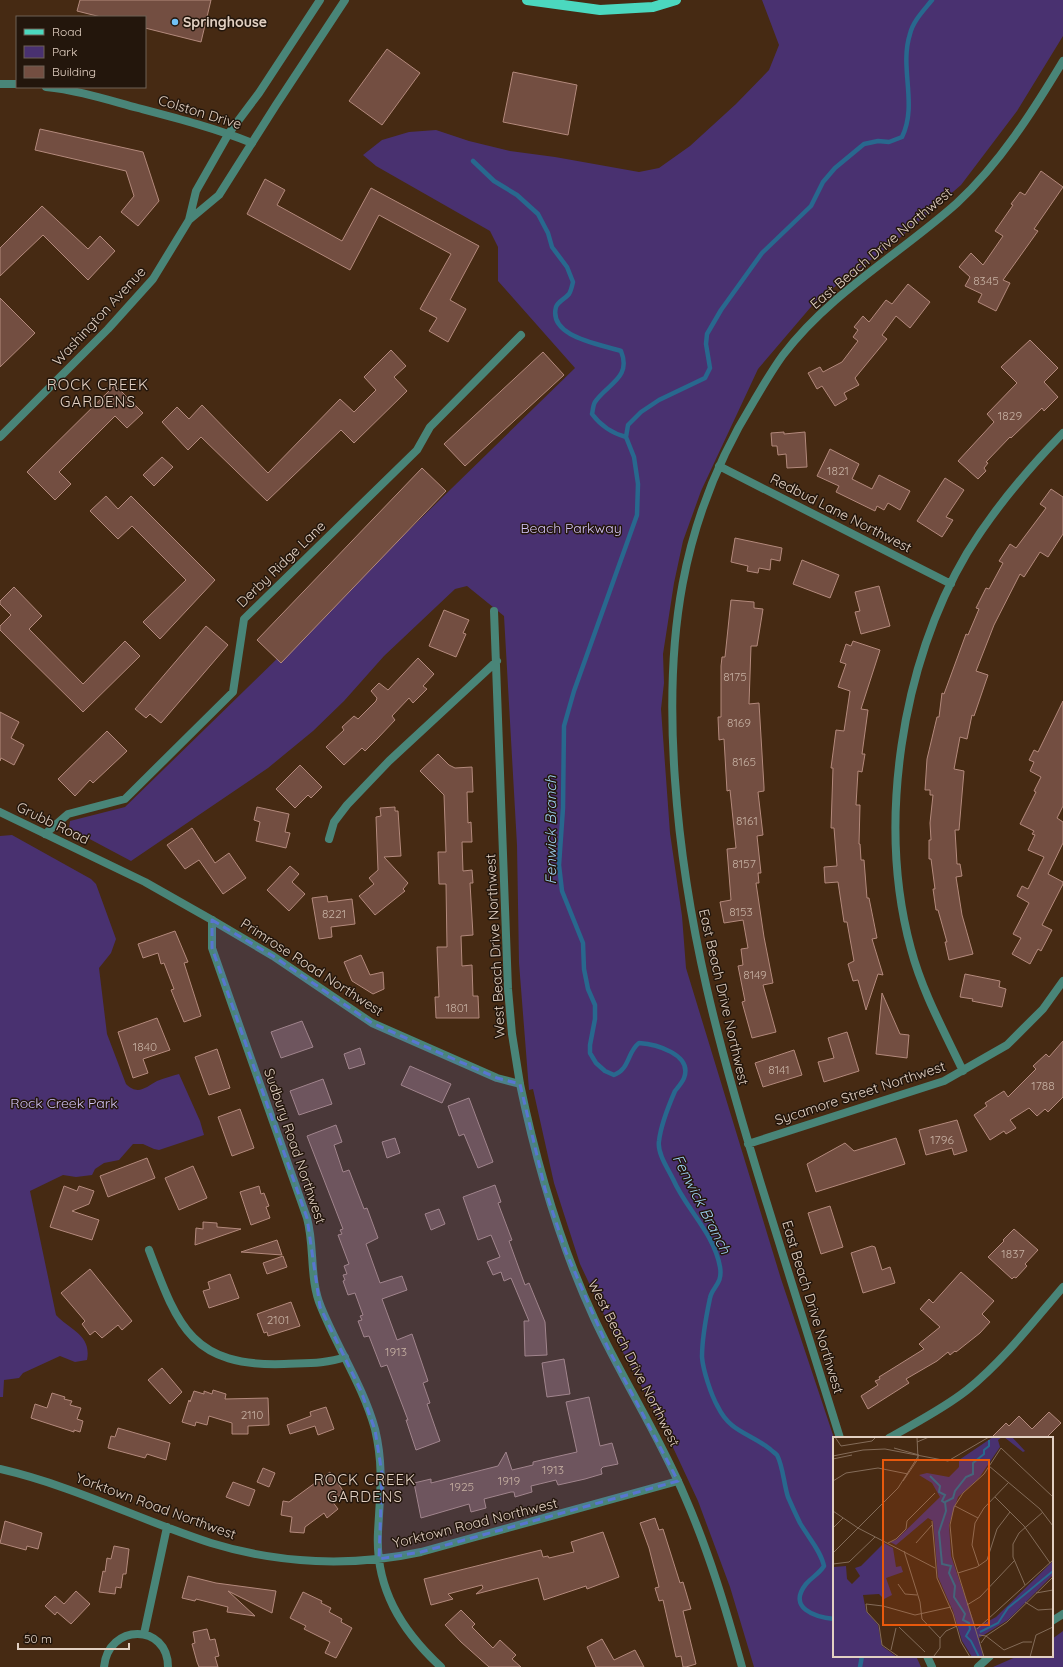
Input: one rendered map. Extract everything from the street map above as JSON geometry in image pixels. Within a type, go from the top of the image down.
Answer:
[{"type":"main road","points":[[527,0],[600,10],[653,7],[676,0]]},
{"type":"street","name":"Washington Avenue","points":[[0,437],[108,328],[153,280],[189,220],[196,191],[228,133],[258,93],[320,0]]},
{"type":"street","name":"Washington Avenue","points":[[189,220],[219,195],[252,142],[346,0]]},
{"type":"street","name":"East Beach Drive Northwest","points":[[840,1437],[748,1144],[716,1031],[696,940],[682,854],[674,765],[672,672],[676,620],[684,576],[696,530],[719,466],[738,428],[782,356],[806,329],[852,286],[926,229],[972,188],[1015,137],[1063,62]]},
{"type":"street","points":[[0,84],[16,84]]},
{"type":"street","name":"Colston Drive","points":[[51,88],[107,100],[228,133],[252,142]]},
{"type":"street","name":"Derby Ridge Lane","points":[[45,834],[68,814],[125,799],[233,692],[244,619],[417,450],[430,427],[521,335]]},
{"type":"street","points":[[963,1071],[927,995],[911,950],[900,883],[896,827],[899,764],[910,698],[930,634],[951,584],[967,554],[1004,499],[1032,465],[1063,433]]},
{"type":"street","name":"Redbud Lane Northwest","points":[[719,466],[951,584]]},
{"type":"street","name":"West Beach Drive Northwest","points":[[494,611],[508,989],[512,1034],[520,1084],[545,1189],[568,1258],[608,1348],[648,1419],[678,1481],[714,1571],[742,1667]]},
{"type":"street","points":[[329,840],[334,822],[347,805],[389,761],[496,661]]},
{"type":"street","name":"Grubb Road","points":[[0,812],[95,858]]},
{"type":"street","name":"Primrose Road Northwest","points":[[95,858],[145,882],[273,956],[372,1023],[497,1078],[520,1084]]},
{"type":"street","name":"Sudbury Road Northwest","points":[[212,920],[212,948],[307,1218],[312,1243],[314,1280],[320,1307],[345,1357],[365,1402],[375,1430],[379,1451],[382,1490],[378,1531],[379,1559],[385,1587],[400,1620],[413,1639],[441,1667]]},
{"type":"street","name":"Sycamore Street Northwest","points":[[748,1144],[823,1118],[919,1090],[944,1081],[1007,1045],[1043,1009],[1063,981]]},
{"type":"street","points":[[149,1250],[175,1312],[195,1339],[215,1354],[237,1362],[261,1365],[318,1362],[345,1357]]},
{"type":"street","points":[[891,1437],[950,1402],[971,1386],[1025,1331],[1063,1287]]},
{"type":"street","name":"Yorktown Road Northwest","points":[[0,1468],[66,1487],[167,1527],[217,1544],[279,1558],[325,1561],[379,1559],[421,1552],[678,1481]]},
{"type":"street","points":[[144,1634],[167,1527]]},
{"type":"street","points":[[1053,1620],[1063,1614]]},
{"type":"street","points":[[104,1667],[109,1650],[115,1642],[123,1637],[133,1634],[144,1634],[156,1640],[163,1648],[167,1656],[168,1667]]},
{"type":"street","points":[[927,1657],[932,1667]]},
{"type":"street","points":[[978,1667],[989,1657]]},
{"type":"highlighted area","points":[[212,920],[273,956],[372,1023],[497,1078],[520,1084],[545,1189],[566,1252],[608,1348],[678,1481],[421,1552],[379,1559],[382,1474],[375,1430],[361,1391],[320,1307],[307,1218],[212,948]]},
{"type":"green space","name":"Beach Parkway","points":[[762,0],[1063,0],[1063,36],[1017,111],[961,185],[896,241],[816,301],[758,369],[701,491],[683,541],[674,583],[663,654],[664,683],[661,709],[670,833],[682,916],[686,968],[781,1279],[834,1437],[833,1657],[916,1657],[921,1667],[754,1667],[730,1587],[698,1501],[663,1426],[613,1334],[580,1264],[554,1183],[533,1089],[529,1090],[519,963],[517,845],[504,616],[467,586],[455,589],[384,656],[344,701],[313,731],[268,768],[131,861],[69,828],[70,821],[125,807],[575,368],[498,281],[498,247],[490,231],[376,166],[363,155],[382,140],[409,132],[436,130],[469,141],[510,151],[555,157],[639,172],[659,168],[690,146],[736,104],[769,70],[779,45]]},
{"type":"green space","name":"Rock Creek Park","points":[[12,835],[91,879],[96,884],[116,939],[111,953],[99,968],[107,1034],[126,1084],[130,1088],[138,1090],[146,1088],[157,1081],[179,1074],[200,1121],[204,1135],[159,1150],[143,1144],[133,1144],[119,1160],[104,1163],[95,1169],[92,1175],[76,1177],[63,1175],[30,1191],[56,1315],[83,1339],[88,1352],[87,1360],[75,1362],[60,1356],[23,1373],[19,1378],[4,1380],[3,1397],[0,1397],[0,836]]},
{"type":"green space","points":[[1063,1631],[1063,1667],[993,1667],[1016,1657],[1053,1657],[1053,1638]]},
{"type":"building","name":"Springhouse","points":[[80,0],[211,0],[201,42],[146,28],[146,16],[97,16],[77,11]]},
{"type":"building","points":[[387,49],[420,73],[382,125],[349,101]]},
{"type":"building","points":[[513,72],[577,85],[568,135],[503,122]]},
{"type":"building","points":[[40,129],[143,152],[159,201],[138,226],[121,212],[134,196],[126,171],[35,150]]},
{"type":"building","points":[[1041,171],[1063,187],[1034,229],[1038,231],[1003,280],[1010,283],[996,311],[978,302],[982,294],[965,286],[970,277],[959,267],[971,253],[983,265],[1003,236],[995,231],[1013,205],[1011,204],[1020,192],[1025,195]]},
{"type":"building","points":[[265,179],[285,190],[277,205],[342,241],[371,188],[479,246],[450,300],[466,309],[448,342],[429,331],[437,318],[420,309],[451,254],[379,215],[350,270],[247,214]]},
{"type":"building","points":[[42,206],[88,249],[100,236],[115,251],[88,280],[43,235],[0,276],[0,248]]},
{"type":"building","points":[[908,284],[930,302],[910,328],[896,316],[882,335],[887,339],[855,378],[859,385],[844,393],[847,399],[835,406],[822,386],[817,389],[808,373],[820,367],[823,372],[842,362],[858,341],[853,337],[858,330],[854,327],[863,316],[869,322],[886,300],[892,304]]},
{"type":"building","points":[[0,298],[35,333],[0,367]]},
{"type":"building","points":[[1030,340],[1058,368],[1044,382],[1058,397],[1044,411],[1042,408],[1011,438],[1010,437],[986,462],[988,463],[984,468],[986,471],[978,479],[958,461],[994,422],[987,414],[1017,383],[1001,367]]},
{"type":"building","points":[[391,350],[406,366],[394,377],[407,391],[354,443],[341,430],[267,501],[201,437],[188,450],[162,422],[177,407],[189,419],[202,405],[268,473],[340,399],[354,412],[376,390],[364,377]]},
{"type":"building","points":[[543,352],[564,375],[465,466],[444,444]]},
{"type":"building","points":[[115,385],[143,413],[127,428],[115,416],[59,472],[71,484],[55,500],[27,472]]},
{"type":"building","points":[[784,432],[784,434],[805,432],[807,467],[787,468],[786,454],[778,455],[777,446],[772,446],[771,433]]},
{"type":"building","points":[[830,449],[859,464],[852,479],[872,489],[879,475],[910,491],[900,510],[888,503],[884,510],[877,506],[875,511],[836,492],[839,486],[817,476]]},
{"type":"building","points":[[162,457],[173,467],[154,486],[143,475]]},
{"type":"building","points":[[422,468],[446,491],[281,663],[257,640]]},
{"type":"building","points":[[945,478],[964,490],[946,517],[953,520],[942,537],[917,521]]},
{"type":"building","points":[[1051,489],[1063,497],[1063,534],[1048,557],[1040,552],[1024,577],[1020,574],[994,625],[976,671],[988,675],[974,716],[972,715],[967,739],[960,737],[954,769],[964,771],[959,830],[955,830],[957,864],[960,864],[962,876],[956,877],[962,915],[973,954],[949,960],[945,942],[947,942],[938,910],[936,910],[931,859],[929,859],[929,840],[931,840],[930,823],[933,795],[930,795],[930,790],[925,790],[927,759],[937,717],[939,717],[942,693],[944,694],[966,634],[968,635],[979,609],[976,608],[986,588],[989,589],[1003,563],[999,561],[1010,544],[1016,548],[1046,508],[1040,504]]},
{"type":"building","points":[[106,496],[118,509],[131,496],[215,580],[160,639],[143,622],[186,580],[132,526],[118,539],[90,511]]},
{"type":"building","points":[[735,538],[782,548],[780,561],[771,559],[770,570],[759,568],[758,573],[747,571],[748,566],[731,562]]},
{"type":"building","points":[[802,560],[839,575],[830,598],[793,584]]},
{"type":"building","points":[[879,586],[890,626],[861,634],[855,612],[860,611],[855,592]]},
{"type":"building","points":[[14,587],[42,616],[29,629],[83,684],[125,641],[140,656],[83,712],[0,630],[0,626],[11,615],[0,604],[0,601]]},
{"type":"building","points":[[731,600],[754,602],[754,608],[763,609],[757,646],[751,646],[749,704],[759,703],[764,791],[758,792],[763,835],[757,836],[761,873],[758,873],[759,883],[756,883],[773,983],[763,985],[776,1032],[752,1038],[742,1002],[745,1001],[738,966],[743,965],[741,949],[748,948],[743,920],[724,923],[720,902],[731,900],[727,849],[736,848],[730,790],[727,791],[724,739],[719,740],[718,717],[721,717],[721,666],[722,657],[725,657]]},
{"type":"building","points":[[444,610],[469,620],[463,633],[466,634],[456,657],[429,646]]},
{"type":"building","points":[[206,626],[228,645],[161,723],[150,714],[146,718],[135,709]]},
{"type":"building","points":[[853,641],[880,650],[861,709],[868,710],[862,754],[865,754],[862,772],[858,771],[856,805],[860,805],[859,844],[861,860],[864,860],[867,898],[869,898],[877,938],[872,939],[883,975],[878,974],[866,1010],[858,980],[853,981],[848,964],[854,961],[847,922],[844,922],[838,882],[825,883],[824,867],[837,866],[834,828],[831,828],[833,768],[831,768],[836,730],[844,731],[850,691],[838,687],[846,664],[840,662],[846,644],[851,646]]},
{"type":"building","points":[[418,658],[434,674],[423,686],[427,689],[413,703],[409,698],[392,716],[395,720],[377,739],[365,751],[362,748],[344,765],[326,747],[344,730],[342,727],[354,716],[358,719],[376,701],[377,698],[371,691],[379,683],[388,690]]},
{"type":"building","points":[[1063,701],[1063,806],[1057,818],[1063,822],[1063,843],[1048,874],[1063,882],[1063,884],[1042,925],[1052,930],[1041,951],[1038,949],[1030,964],[1012,954],[1021,938],[1013,934],[1029,903],[1017,896],[1022,886],[1028,889],[1044,857],[1028,850],[1035,835],[1032,834],[1034,831],[1020,824],[1036,792],[1034,791],[1041,777],[1030,771],[1034,762],[1029,760],[1034,750],[1038,752]]},
{"type":"building","points":[[0,712],[19,722],[11,738],[24,745],[14,765],[1,758],[0,761]]},
{"type":"building","points":[[107,731],[127,751],[93,783],[90,780],[75,796],[58,779]]},
{"type":"building","points":[[438,754],[449,765],[455,768],[472,767],[473,792],[467,792],[468,823],[471,822],[472,842],[462,842],[463,871],[472,870],[473,883],[470,883],[473,935],[461,936],[462,966],[472,965],[473,996],[478,996],[479,1018],[436,1018],[435,997],[439,997],[437,947],[447,947],[446,884],[439,884],[438,852],[446,852],[444,795],[420,771]]},
{"type":"building","points":[[300,765],[322,787],[311,798],[308,795],[295,808],[276,789]]},
{"type":"building","points":[[257,807],[289,814],[285,832],[290,833],[286,848],[256,841],[260,822],[254,820]]},
{"type":"building","points":[[395,807],[395,811],[398,811],[401,856],[384,857],[408,883],[403,889],[405,891],[375,915],[359,896],[374,884],[369,878],[378,870],[376,817],[381,816],[380,808]]},
{"type":"building","points":[[192,828],[215,863],[229,853],[246,878],[223,894],[199,860],[185,869],[167,845]]},
{"type":"building","points":[[290,866],[299,874],[292,882],[305,894],[289,911],[267,890]]},
{"type":"building","points":[[327,896],[328,902],[352,899],[355,924],[331,927],[332,937],[319,939],[312,898]]},
{"type":"building","points":[[175,931],[188,962],[184,963],[201,1016],[184,1022],[171,990],[174,989],[164,963],[161,964],[158,953],[143,958],[138,944]]},
{"type":"building","points":[[361,955],[370,975],[383,972],[384,989],[373,994],[352,981],[344,962]]},
{"type":"building","points":[[965,974],[1000,981],[999,987],[1006,989],[1002,1007],[960,997]]},
{"type":"building","points":[[882,993],[900,1034],[909,1035],[907,1058],[876,1054]]},
{"type":"building","points":[[157,1018],[170,1050],[143,1059],[148,1073],[133,1078],[118,1032]]},
{"type":"building","points":[[302,1021],[313,1047],[281,1058],[271,1032]]},
{"type":"building","points":[[847,1032],[859,1071],[824,1082],[818,1062],[834,1058],[828,1038]]},
{"type":"building","points":[[1063,1041],[1063,1097],[1048,1112],[1045,1109],[1037,1116],[1029,1108],[1010,1120],[1016,1128],[1006,1134],[1004,1131],[990,1140],[974,1115],[987,1106],[985,1103],[1004,1091],[1008,1097],[1036,1069],[1033,1066],[1046,1054],[1049,1057]]},
{"type":"building","points":[[360,1048],[365,1064],[349,1069],[344,1054]]},
{"type":"building","points":[[217,1049],[230,1088],[209,1095],[195,1057]]},
{"type":"building","points":[[794,1050],[802,1075],[763,1087],[755,1063]]},
{"type":"building","points":[[410,1066],[451,1084],[442,1103],[401,1085]]},
{"type":"building","points":[[323,1079],[332,1104],[299,1115],[290,1091]]},
{"type":"building","points":[[469,1098],[493,1162],[478,1168],[464,1134],[459,1136],[448,1106]]},
{"type":"building","points":[[240,1109],[254,1148],[232,1156],[218,1117]]},
{"type":"building","points":[[957,1120],[967,1151],[954,1155],[952,1148],[926,1155],[919,1130]]},
{"type":"building","points":[[336,1125],[342,1142],[334,1145],[343,1172],[349,1170],[364,1209],[367,1208],[378,1238],[366,1244],[380,1283],[402,1276],[407,1290],[382,1299],[397,1340],[412,1334],[428,1381],[423,1383],[430,1403],[427,1404],[440,1441],[416,1450],[406,1420],[408,1420],[387,1365],[381,1367],[369,1336],[364,1337],[358,1321],[362,1320],[360,1316],[363,1315],[355,1293],[348,1295],[343,1281],[345,1280],[343,1275],[347,1274],[344,1266],[349,1264],[338,1235],[342,1234],[340,1230],[343,1229],[307,1136]]},
{"type":"building","points":[[395,1138],[400,1153],[387,1158],[382,1142]]},
{"type":"building","points":[[896,1138],[905,1164],[816,1192],[807,1164],[845,1143],[854,1151]]},
{"type":"building","points":[[147,1158],[155,1178],[108,1197],[100,1176]]},
{"type":"building","points":[[193,1166],[207,1198],[179,1210],[165,1178]]},
{"type":"building","points":[[495,1185],[501,1202],[498,1203],[512,1240],[509,1241],[525,1285],[529,1283],[545,1322],[547,1355],[525,1356],[524,1321],[529,1321],[511,1278],[504,1281],[501,1272],[493,1275],[487,1262],[500,1257],[491,1235],[478,1240],[463,1197]]},
{"type":"building","points":[[64,1186],[77,1191],[79,1186],[94,1191],[89,1204],[72,1211],[99,1220],[92,1240],[50,1227]]},
{"type":"building","points":[[259,1186],[261,1194],[264,1193],[269,1206],[266,1207],[270,1218],[251,1225],[240,1192]]},
{"type":"building","points":[[830,1206],[843,1247],[821,1254],[808,1213]]},
{"type":"building","points":[[439,1209],[445,1224],[431,1230],[425,1214]]},
{"type":"building","points":[[203,1222],[217,1223],[217,1227],[241,1229],[195,1245],[196,1228],[203,1229]]},
{"type":"building","points":[[1014,1229],[1038,1250],[1025,1264],[1027,1266],[1016,1278],[1014,1277],[1012,1279],[988,1257]]},
{"type":"building","points":[[277,1240],[282,1255],[241,1252]]},
{"type":"building","points":[[872,1246],[875,1247],[882,1270],[890,1267],[895,1283],[863,1293],[851,1253]]},
{"type":"building","points":[[283,1256],[287,1267],[267,1274],[263,1263]]},
{"type":"building","points":[[90,1269],[132,1321],[122,1330],[118,1325],[102,1338],[95,1331],[90,1335],[82,1324],[85,1321],[61,1293]]},
{"type":"building","points":[[961,1272],[994,1301],[982,1314],[990,1322],[980,1333],[956,1352],[955,1351],[950,1355],[948,1352],[937,1361],[906,1379],[909,1383],[868,1409],[861,1396],[878,1385],[875,1381],[880,1379],[879,1377],[924,1349],[919,1344],[940,1327],[920,1309],[929,1299],[933,1303]]},
{"type":"building","points":[[230,1274],[239,1298],[209,1308],[203,1291],[210,1289],[208,1282]]},
{"type":"building","points":[[291,1302],[300,1326],[268,1336],[267,1332],[264,1333],[257,1314]]},
{"type":"building","points":[[564,1359],[570,1394],[547,1397],[542,1363]]},
{"type":"building","points":[[162,1368],[182,1392],[170,1404],[148,1380]]},
{"type":"building","points":[[213,1390],[226,1394],[225,1399],[268,1398],[269,1425],[248,1426],[248,1434],[232,1434],[232,1423],[209,1416],[207,1425],[196,1422],[195,1426],[182,1422],[189,1400],[190,1402],[194,1391],[204,1394],[204,1391],[212,1394]]},
{"type":"building","points":[[52,1393],[65,1397],[64,1399],[72,1401],[70,1405],[81,1408],[77,1419],[83,1421],[80,1432],[74,1430],[74,1432],[31,1418],[35,1404],[47,1408]]},
{"type":"building","points":[[589,1397],[600,1446],[612,1443],[618,1464],[603,1467],[601,1469],[602,1474],[585,1479],[558,1485],[556,1480],[531,1486],[532,1492],[515,1497],[514,1492],[511,1492],[484,1499],[486,1508],[471,1512],[469,1504],[421,1518],[414,1483],[431,1479],[431,1483],[498,1466],[506,1452],[512,1470],[533,1465],[533,1462],[577,1452],[566,1402]]},
{"type":"building","points":[[326,1407],[334,1429],[318,1435],[315,1426],[290,1434],[287,1425],[311,1416],[310,1412]]},
{"type":"building","points":[[1049,1412],[1061,1423],[1047,1437],[992,1437],[1006,1423],[1009,1426],[1019,1416],[1032,1429]]},
{"type":"building","points":[[118,1428],[170,1443],[166,1460],[147,1454],[145,1458],[108,1448],[111,1436],[115,1437]]},
{"type":"building","points":[[263,1468],[275,1473],[269,1487],[257,1482]]},
{"type":"building","points":[[330,1472],[344,1492],[332,1501],[338,1509],[327,1518],[324,1513],[305,1527],[304,1533],[290,1532],[292,1517],[281,1515],[283,1501],[289,1502]]},
{"type":"building","points":[[233,1482],[255,1490],[249,1506],[226,1497]]},
{"type":"building","points":[[655,1518],[659,1530],[663,1529],[680,1583],[683,1582],[691,1609],[683,1611],[696,1664],[686,1667],[683,1667],[681,1656],[676,1657],[663,1600],[659,1601],[655,1588],[659,1587],[649,1548],[640,1523]]},
{"type":"building","points":[[5,1521],[42,1533],[38,1549],[27,1546],[26,1550],[0,1543]]},
{"type":"building","points":[[603,1532],[619,1577],[587,1589],[586,1586],[544,1600],[538,1578],[476,1594],[483,1588],[482,1585],[448,1594],[453,1599],[431,1605],[424,1579],[541,1550],[543,1557],[548,1556],[549,1558],[574,1552],[571,1542]]},
{"type":"building","points":[[114,1546],[129,1549],[126,1574],[123,1574],[121,1588],[116,1587],[115,1594],[99,1592],[103,1571],[105,1572],[107,1558],[111,1559]]},
{"type":"building","points":[[188,1576],[216,1583],[276,1591],[272,1613],[228,1591],[255,1616],[227,1612],[228,1607],[196,1599],[195,1601],[182,1598]]},
{"type":"building","points":[[76,1591],[90,1604],[71,1624],[57,1612],[55,1615],[45,1606],[55,1596],[64,1604]]},
{"type":"building","points":[[303,1592],[322,1601],[321,1603],[331,1608],[329,1612],[342,1619],[341,1622],[352,1628],[336,1658],[325,1653],[330,1642],[304,1629],[306,1626],[290,1618]]},
{"type":"building","points":[[461,1610],[475,1624],[472,1627],[493,1648],[500,1640],[516,1655],[512,1659],[521,1667],[489,1667],[461,1642],[445,1625]]},
{"type":"building","points":[[207,1629],[210,1640],[215,1639],[219,1656],[215,1657],[218,1667],[199,1667],[197,1662],[192,1644],[195,1643],[193,1632]]},
{"type":"building","points":[[602,1639],[614,1660],[635,1650],[644,1667],[596,1667],[587,1647]]},
{"type":"waterway","name":"Fenwick Branch","points":[[833,1619],[812,1613],[806,1610],[802,1605],[800,1599],[801,1592],[806,1584],[824,1566],[820,1555],[800,1523],[788,1497],[781,1465],[777,1455],[763,1444],[728,1422],[715,1402],[706,1375],[702,1357],[703,1335],[711,1294],[719,1281],[721,1273],[720,1267],[712,1243],[685,1201],[663,1161],[659,1146],[661,1128],[667,1109],[675,1091],[684,1078],[685,1070],[683,1063],[678,1057],[663,1048],[639,1043],[632,1051],[623,1069],[614,1075],[605,1071],[596,1063],[590,1053],[595,1019],[595,1005],[588,989],[584,969],[583,943],[562,891],[559,865],[563,808],[564,726],[574,691],[637,515],[638,484],[634,457],[626,437],[628,425],[641,412],[659,400],[705,378],[710,368],[706,344],[707,334],[721,310],[762,253],[811,206],[823,182],[835,168],[864,144],[878,141],[889,142],[902,137],[906,124],[909,99],[906,60],[907,47],[911,29],[932,0]]},
{"type":"waterway","points":[[473,161],[494,181],[517,195],[538,214],[548,233],[552,247],[567,267],[573,282],[569,294],[558,303],[556,307],[556,317],[560,326],[578,338],[621,351],[624,360],[621,374],[595,402],[592,414],[607,428],[626,437]]},
{"type":"waterway","name":"Fenwick Branch","points":[[860,1667],[862,1657]]},
{"type":"place","name":"Springhouse","points":[[175,22]]},
{"type":"district","name":"ROCK CREEK GARDENS","points":[[98,392]]},
{"type":"district","name":"ROCK CREEK GARDENS","points":[[365,1488]]}]
